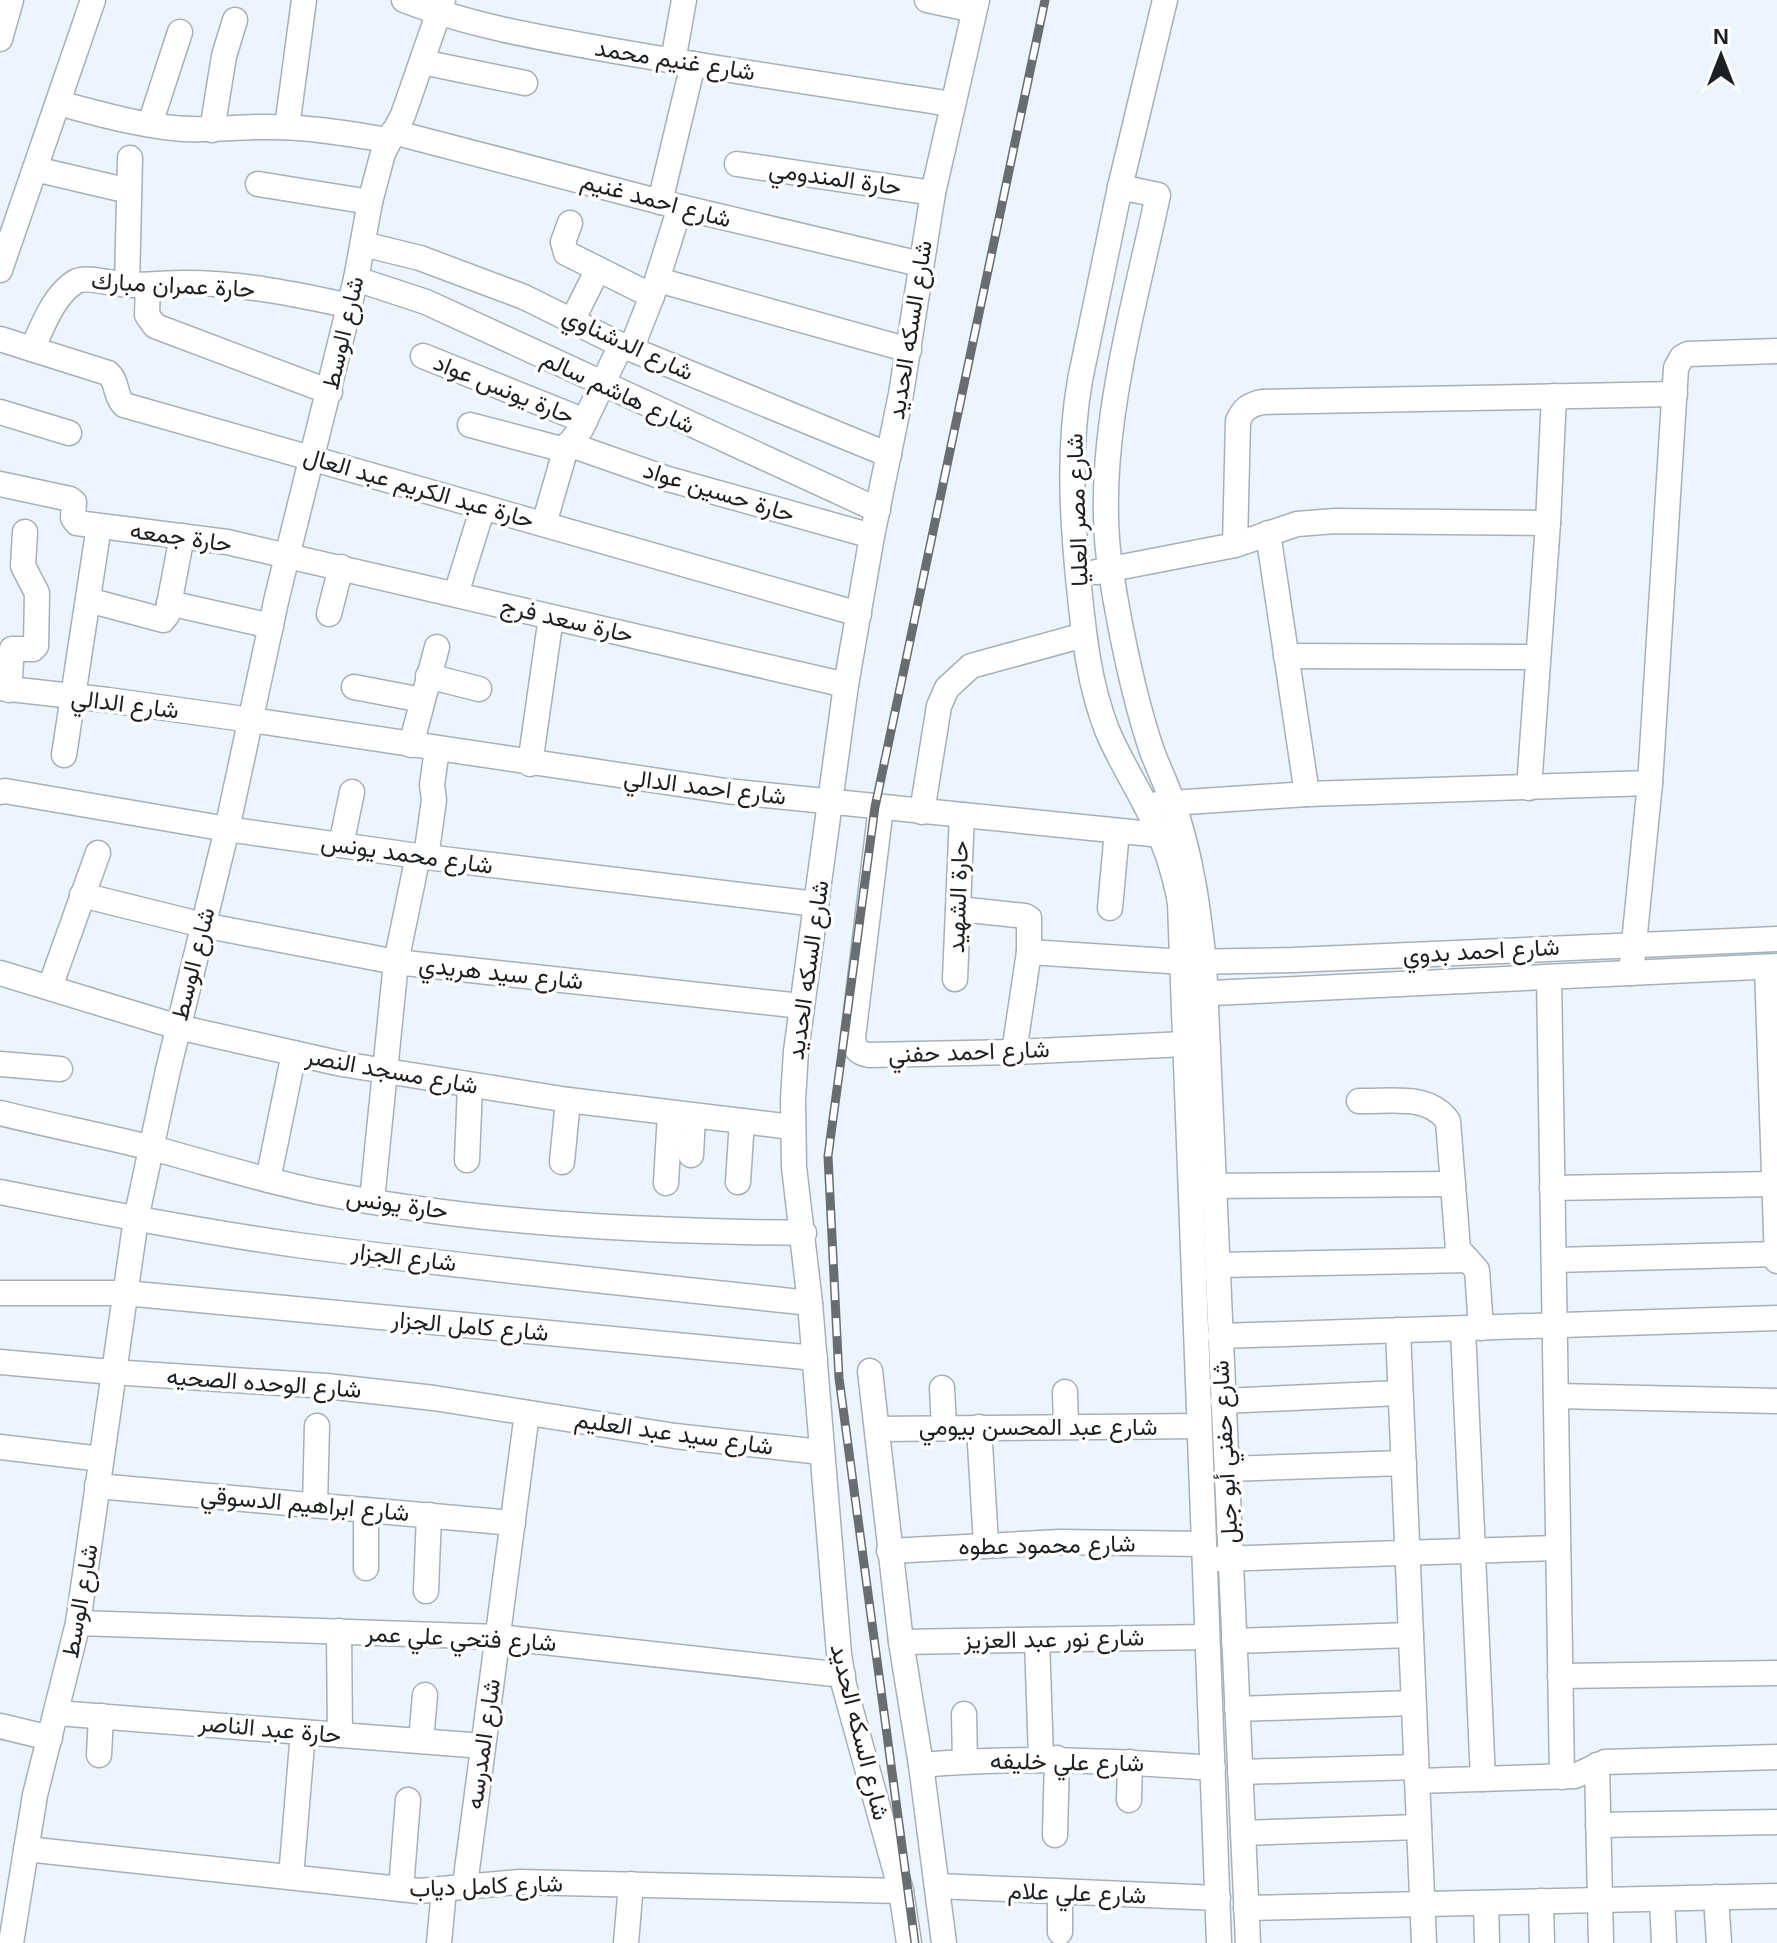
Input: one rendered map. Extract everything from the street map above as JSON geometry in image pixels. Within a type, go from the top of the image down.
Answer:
[{"type":"street","points":[[0,39],[11,0]]},
{"type":"street","points":[[0,270],[93,0]]},
{"type":"street","points":[[287,127],[304,0]]},
{"type":"street","name":"شارع غنيم محمد","points":[[404,0],[441,7],[531,36],[951,104]]},
{"type":"street","points":[[544,524],[566,447],[585,421],[655,288],[670,205],[683,63],[684,0]]},
{"type":"street","points":[[927,0],[975,5]]},
{"type":"street","name":"شارع مصر العليا","points":[[1165,0],[1120,187],[1075,411],[1072,511],[1084,635],[1094,689],[1122,767],[1161,835],[1177,887],[1194,962]]},
{"type":"street","name":"شارع السكه الحديد","points":[[909,1943],[901,1891],[843,1675],[835,1618],[815,1358],[792,1127],[801,1006],[846,685],[909,350],[933,193],[975,5]]},
{"type":"street","name":"شارع الوسط","points":[[11,1943],[35,1795],[78,1623],[112,1372],[136,1219],[151,1148],[227,829],[271,626],[350,306],[370,202],[391,136],[403,115],[441,7]]},
{"type":"street","points":[[212,130],[219,80],[235,20]]},
{"type":"street","points":[[150,124],[180,32]]},
{"type":"street","points":[[422,62],[525,83]]},
{"type":"street","name":"شارع احمد غنيم","points":[[58,103],[150,124],[212,130],[287,127],[391,136],[920,264]]},
{"type":"street","points":[[130,158],[129,191],[138,285],[147,315],[155,326],[330,392]]},
{"type":"street","name":"حارة المندومي","points":[[737,164],[933,193]]},
{"type":"street","points":[[35,169],[129,191]]},
{"type":"street","points":[[258,184],[370,202]]},
{"type":"street","name":"شارع مصر العليا","points":[[1120,187],[1158,195],[1111,420],[1106,490],[1110,570],[1134,690],[1148,741],[1173,803],[1197,893],[1194,962]]},
{"type":"street","points":[[570,223],[563,248],[566,253],[598,269],[655,288],[909,350]]},
{"type":"street","name":"شارع الدشناوي","points":[[363,244],[420,258],[524,297],[626,347],[889,455]]},
{"type":"street","points":[[573,319],[598,269]]},
{"type":"street","name":"حارة عمران مبارك","points":[[32,349],[50,310],[77,281],[86,279],[138,285],[187,283],[263,289],[350,306]]},
{"type":"street","name":"شارع هاشم سالم","points":[[356,279],[426,302],[878,510]]},
{"type":"street","name":"حارة عبد الكريم عبد العال","points":[[0,339],[108,373],[118,399],[124,405],[859,614]]},
{"type":"street","points":[[1631,973],[1650,783],[1676,368],[1682,357],[1688,354],[1777,351]]},
{"type":"street","name":"حارة يونس عواد","points":[[423,356],[585,421]]},
{"type":"street","points":[[1235,545],[1238,421],[1250,405],[1262,402],[1675,394]]},
{"type":"street","points":[[1529,788],[1554,396]]},
{"type":"street","points":[[0,412],[69,433]]},
{"type":"street","name":"حارة حسين عواد","points":[[470,425],[566,447],[872,536]]},
{"type":"street","name":"حارة جمعه","points":[[0,484],[70,499],[75,506],[74,522],[227,542],[288,556]]},
{"type":"street","points":[[456,594],[483,507]]},
{"type":"street","points":[[1078,576],[1235,545],[1297,524],[1335,521],[1548,523]]},
{"type":"street","points":[[64,755],[99,526]]},
{"type":"street","points":[[4,689],[12,649],[33,649],[36,646],[37,590],[12,564],[25,532]]},
{"type":"street","points":[[1268,533],[1307,794]]},
{"type":"street","points":[[88,600],[163,620],[182,536]]},
{"type":"street","name":"حارة سعد فرج","points":[[288,556],[846,685]]},
{"type":"street","points":[[329,614],[341,567]]},
{"type":"street","points":[[169,603],[271,626]]},
{"type":"street","points":[[530,764],[551,617]]},
{"type":"street","points":[[922,812],[939,706],[947,688],[971,666],[1084,635]]},
{"type":"street","points":[[411,745],[437,647]]},
{"type":"street","points":[[1286,656],[1537,657]]},
{"type":"street","points":[[428,676],[479,689]]},
{"type":"street","points":[[354,687],[422,700]]},
{"type":"street","name":"شارع الدالي","points":[[4,689],[251,720]]},
{"type":"street","name":"شارع احمد الدالي","points":[[251,720],[726,791],[1161,835]]},
{"type":"street","points":[[372,1200],[396,962],[434,800],[432,785],[437,749]]},
{"type":"street","points":[[1146,805],[1307,794],[1650,783]]},
{"type":"street","name":"شارع محمد يونس","points":[[0,792],[422,857],[816,904]]},
{"type":"street","points":[[341,845],[352,792]]},
{"type":"street","name":"شارع احمد حفني","points":[[881,807],[854,1046],[859,1053],[1014,1052],[1185,1044]]},
{"type":"street","name":"حارة الشهيد","points":[[955,979],[962,815]]},
{"type":"street","points":[[1110,908],[1117,831]]},
{"type":"street","points":[[50,987],[98,853]]},
{"type":"street","name":"شارع سيد هريدي","points":[[82,895],[203,925],[396,962],[801,1006]]},
{"type":"street","points":[[959,909],[1028,916],[1029,952],[1014,1052]]},
{"type":"street","name":"شارع احمد بدوي","points":[[1029,952],[1194,962],[1777,939]]},
{"type":"street","name":"شارع حفني أبو جبل","points":[[1194,962],[1201,1186],[1199,1426],[1219,1943]]},
{"type":"street","points":[[1772,967],[1777,1261]]},
{"type":"street","name":"شارع احمد بدوي","points":[[1194,994],[1772,967]]},
{"type":"street","name":"شارع مسجد النصر","points":[[0,973],[178,1027],[385,1072],[568,1100],[792,1127]]},
{"type":"street","points":[[1549,977],[1562,1777]]},
{"type":"street","name":"شارع حفني أبو جبل","points":[[1194,994],[1185,1044],[1201,1186],[1217,1265],[1248,1943]]},
{"type":"street","points":[[268,1180],[294,1053]]},
{"type":"street","points":[[0,1064],[60,1069]]},
{"type":"street","points":[[467,1160],[470,1086]]},
{"type":"street","points":[[562,1162],[568,1100]]},
{"type":"street","points":[[1359,1101],[1430,1104],[1448,1121],[1458,1249],[1477,1270],[1479,1278],[1472,1328],[1473,1551],[1483,1779]]},
{"type":"street","name":"حارة يونس","points":[[0,1113],[151,1148],[268,1180],[372,1200],[584,1226],[694,1232],[804,1233]]},
{"type":"street","points":[[682,1115],[691,1155]]},
{"type":"street","points":[[666,1183],[682,1115]]},
{"type":"street","points":[[738,1182],[742,1121]]},
{"type":"street","points":[[1201,1186],[1453,1184]]},
{"type":"street","points":[[1552,1188],[1775,1184]]},
{"type":"street","name":"شارع الجزار","points":[[0,1192],[136,1219],[303,1246],[555,1277],[810,1303]]},
{"type":"street","points":[[1554,1260],[1777,1254]]},
{"type":"street","points":[[1217,1265],[1468,1260]]},
{"type":"street","name":"شارع كامل الجزار","points":[[0,1293],[125,1293],[815,1358]]},
{"type":"street","points":[[1220,1336],[1777,1318]]},
{"type":"street","points":[[1398,1330],[1424,1943]]},
{"type":"street","name":"شارع الوحده الصحيه","points":[[0,1362],[326,1386],[434,1398],[527,1413]]},
{"type":"street","name":"شارع السكه الحديد","points":[[870,1371],[889,1551],[944,1943]]},
{"type":"street","points":[[942,1388],[944,1428]]},
{"type":"street","points":[[1065,1392],[1066,1425]]},
{"type":"street","points":[[1223,1401],[1400,1393]]},
{"type":"street","points":[[1556,1396],[1777,1401]]},
{"type":"street","name":"شارع سيد عبد العليم","points":[[527,1413],[675,1436],[821,1452]]},
{"type":"street","name":"شارع المدرسه","points":[[439,1943],[454,1888],[483,1746],[527,1413]]},
{"type":"street","points":[[315,1505],[317,1426]]},
{"type":"street","name":"شارع عبد المحسن بيومي","points":[[877,1429],[1199,1426]]},
{"type":"street","points":[[979,1427],[986,1544]]},
{"type":"street","points":[[0,1447],[101,1459]]},
{"type":"street","points":[[1227,1469],[1404,1463]]},
{"type":"street","name":"شارع ابراهيم الدسوقي","points":[[97,1486],[513,1523]]},
{"type":"street","points":[[366,1510],[366,1568]]},
{"type":"street","points":[[426,1591],[429,1515]]},
{"type":"street","name":"شارع محمود عطوه","points":[[889,1551],[1060,1542],[1204,1552],[1230,1559],[1558,1548]]},
{"type":"street","name":"شارع فتحي علي عمر","points":[[78,1623],[498,1637],[843,1675]]},
{"type":"street","points":[[339,1631],[340,1735]]},
{"type":"street","points":[[1234,1641],[1411,1635]]},
{"type":"street","name":"شارع نور عبد العزيز","points":[[901,1642],[1207,1637]]},
{"type":"street","points":[[1037,1640],[1055,1835]]},
{"type":"street","points":[[1560,1676],[1777,1673]]},
{"type":"street","points":[[421,1741],[425,1695]]},
{"type":"street","points":[[1237,1709],[1413,1703]]},
{"type":"street","name":"حارة عبد الناصر","points":[[57,1713],[483,1746]]},
{"type":"street","points":[[964,1714],[965,1761]]},
{"type":"street","points":[[99,1755],[101,1716]]},
{"type":"street","points":[[0,1726],[50,1738]]},
{"type":"street","points":[[291,1877],[303,1732]]},
{"type":"street","points":[[1240,1772],[1416,1774],[1483,1779],[1562,1777],[1583,1774],[1605,1762],[1777,1757]]},
{"type":"street","name":"شارع علي خليفه","points":[[921,1765],[1049,1758],[1213,1768]]},
{"type":"street","points":[[1129,1800],[1130,1762]]},
{"type":"street","points":[[1597,1765],[1601,1943]]},
{"type":"street","points":[[401,1889],[408,1800]]},
{"type":"street","points":[[1598,1825],[1777,1822]]},
{"type":"street","points":[[1243,1833],[1419,1827]]},
{"type":"street","name":"شارع كامل دياب","points":[[26,1849],[401,1889],[519,1882],[901,1891]]},
{"type":"street","points":[[626,1943],[631,1884]]},
{"type":"street","name":"شارع علي علام","points":[[937,1886],[1218,1898]]},
{"type":"street","points":[[1060,1892],[1060,1932]]},
{"type":"street","points":[[1246,1908],[1777,1896]]},
{"type":"street","points":[[1716,1897],[1719,1943]]},
{"type":"street","points":[[1662,1899],[1664,1943]]},
{"type":"street","points":[[1541,1901],[1542,1943]]},
{"type":"street","points":[[1486,1903],[1487,1943]]},
{"type":"railway","points":[[915,1943],[839,1378],[828,1156],[875,807],[1045,0]]}]
